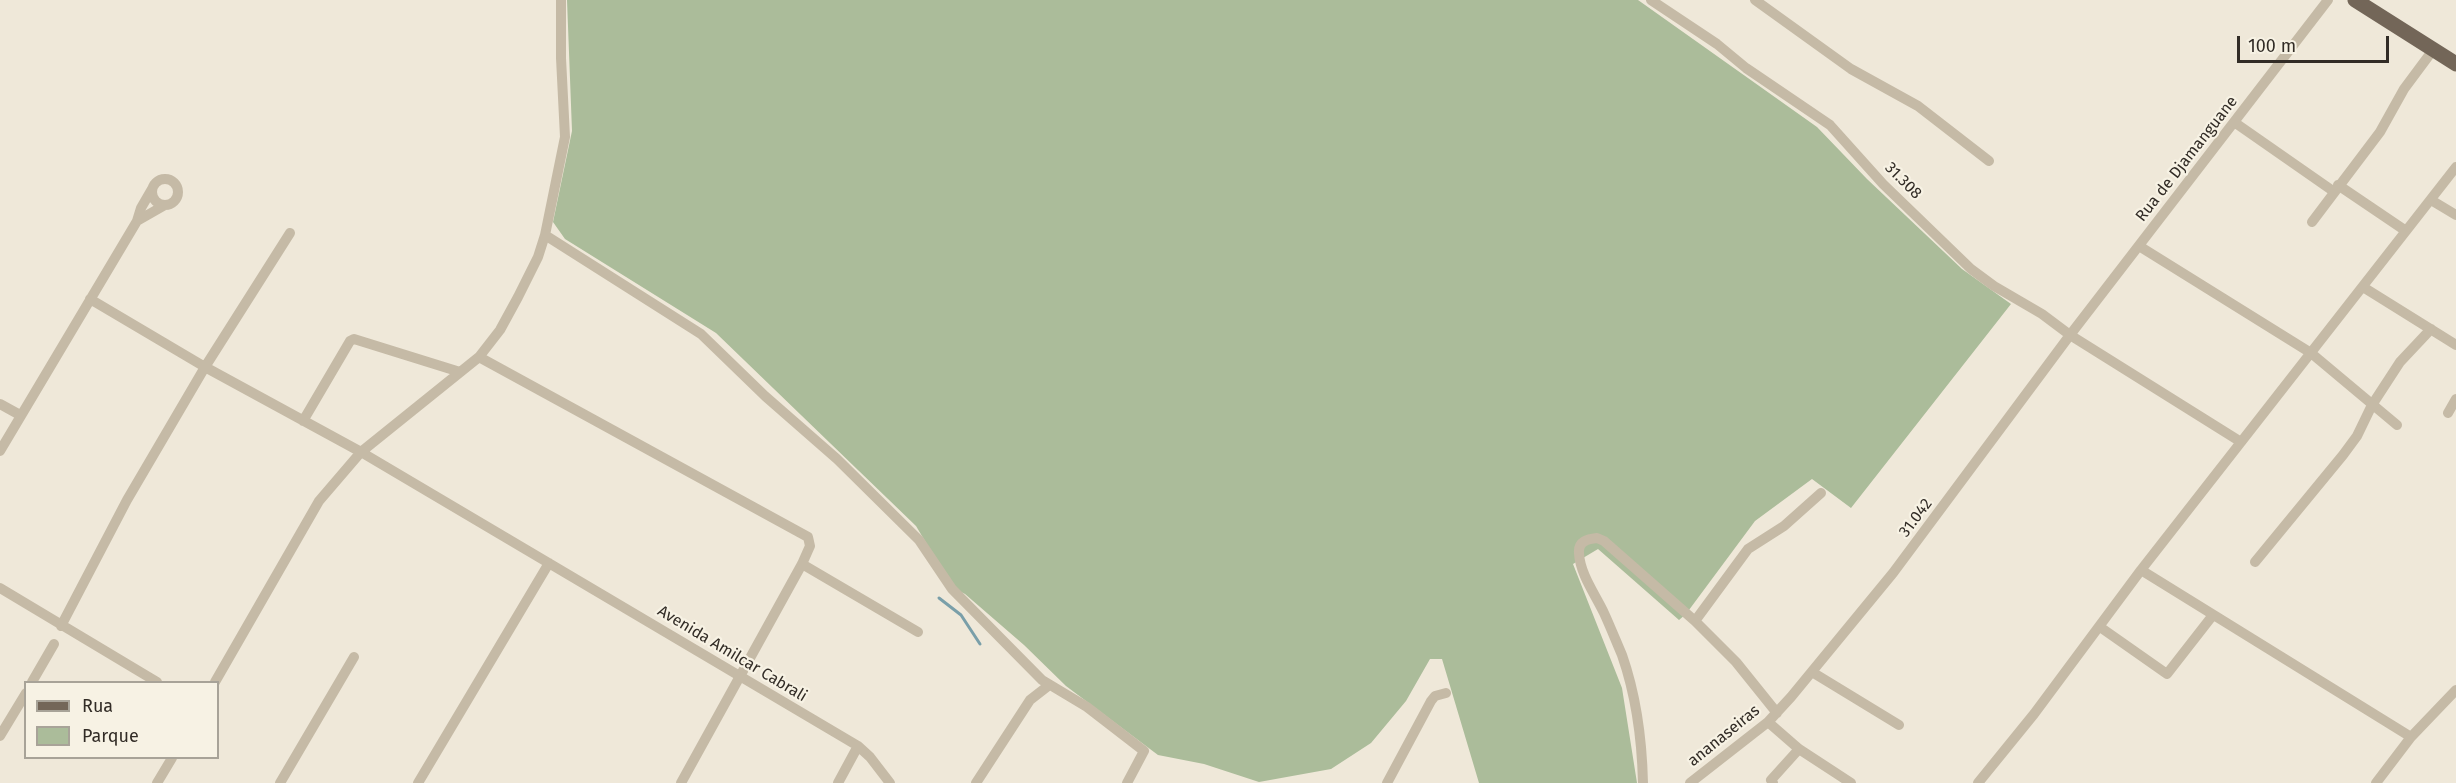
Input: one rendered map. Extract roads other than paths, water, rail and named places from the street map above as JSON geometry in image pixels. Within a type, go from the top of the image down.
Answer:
[{"type":"main road","points":[[2355,0],[2456,64]]},
{"type":"street","points":[[216,681],[319,501],[361,452],[479,357],[500,330],[518,297],[538,257],[545,235],[565,137],[561,0]]},
{"type":"street","name":"31.308","points":[[1651,0],[1830,125],[1883,183],[1971,269],[1994,286],[2042,314],[2070,335],[2241,442]]},
{"type":"street","points":[[1755,0],[1851,69],[1918,106],[1989,161]]},
{"type":"street","name":"Rua de Djamanguane","points":[[2070,335],[2328,0]]},
{"type":"street","points":[[2312,222],[2380,132],[2404,89],[2433,50]]},
{"type":"street","points":[[2234,122],[2406,231]]},
{"type":"street","points":[[1978,783],[2100,627],[2141,570],[2456,167]]},
{"type":"street","points":[[0,451],[137,221],[141,208],[152,189],[160,180],[168,180],[175,184],[178,192],[176,199],[137,221]]},
{"type":"street","points":[[152,189],[153,198],[165,205]]},
{"type":"street","points":[[2432,200],[2456,215]]},
{"type":"street","points":[[61,626],[127,500],[205,367],[290,233]]},
{"type":"street","points":[[545,235],[701,334],[765,396],[837,459],[919,540],[952,590],[1048,686],[1087,707],[1144,751],[1127,783]]},
{"type":"street","points":[[2139,246],[2310,353],[2397,425]]},
{"type":"street","points":[[2363,287],[2456,345]]},
{"type":"street","name":"Avenida Amilcar Cabrali","points":[[90,299],[205,367],[361,452],[858,746],[892,782]]},
{"type":"street","points":[[2255,562],[2343,455],[2357,436],[2372,405],[2400,362],[2431,329]]},
{"type":"street","name":"31.042","points":[[1777,712],[1893,573],[2070,335]]},
{"type":"street","points":[[303,421],[350,341],[354,339],[460,372]]},
{"type":"street","points":[[479,357],[808,537],[810,546],[802,564],[681,783]]},
{"type":"street","points":[[2448,413],[2456,399]]},
{"type":"street","points":[[0,404],[20,415]]},
{"type":"street","points":[[1695,621],[1748,549],[1784,526],[1821,493]]},
{"type":"street","points":[[1643,783],[1639,726],[1630,686],[1622,656],[1583,571],[1579,553],[1579,546],[1583,542],[1598,538],[1604,541],[1695,621],[1736,662],[1777,712]]},
{"type":"street","points":[[418,783],[549,563]]},
{"type":"street","points":[[802,564],[918,632]]},
{"type":"street","points":[[2141,570],[2412,737]]},
{"type":"street","points":[[0,588],[155,681]]},
{"type":"street","points":[[2100,627],[2167,674],[2213,615]]},
{"type":"street","points":[[33,681],[54,644]]},
{"type":"street","points":[[280,783],[354,657]]},
{"type":"street","points":[[1812,672],[1899,725]]},
{"type":"street","points":[[976,783],[1030,700],[1048,686]]},
{"type":"street","points":[[2376,783],[2412,737],[2456,690]]},
{"type":"street","points":[[1387,783],[1431,701],[1435,696],[1446,693]]},
{"type":"street","points":[[0,736],[24,696]]},
{"type":"street","name":"ananaseiras","points":[[1690,783],[1768,722],[1777,712]]},
{"type":"street","points":[[1768,722],[1799,748],[1851,783]]},
{"type":"street","points":[[838,783],[858,746]]},
{"type":"street","points":[[1770,782],[1799,748]]},
{"type":"street","points":[[157,783],[171,759]]},
{"type":"waterway","points":[[939,598],[961,615],[980,644]]}]
